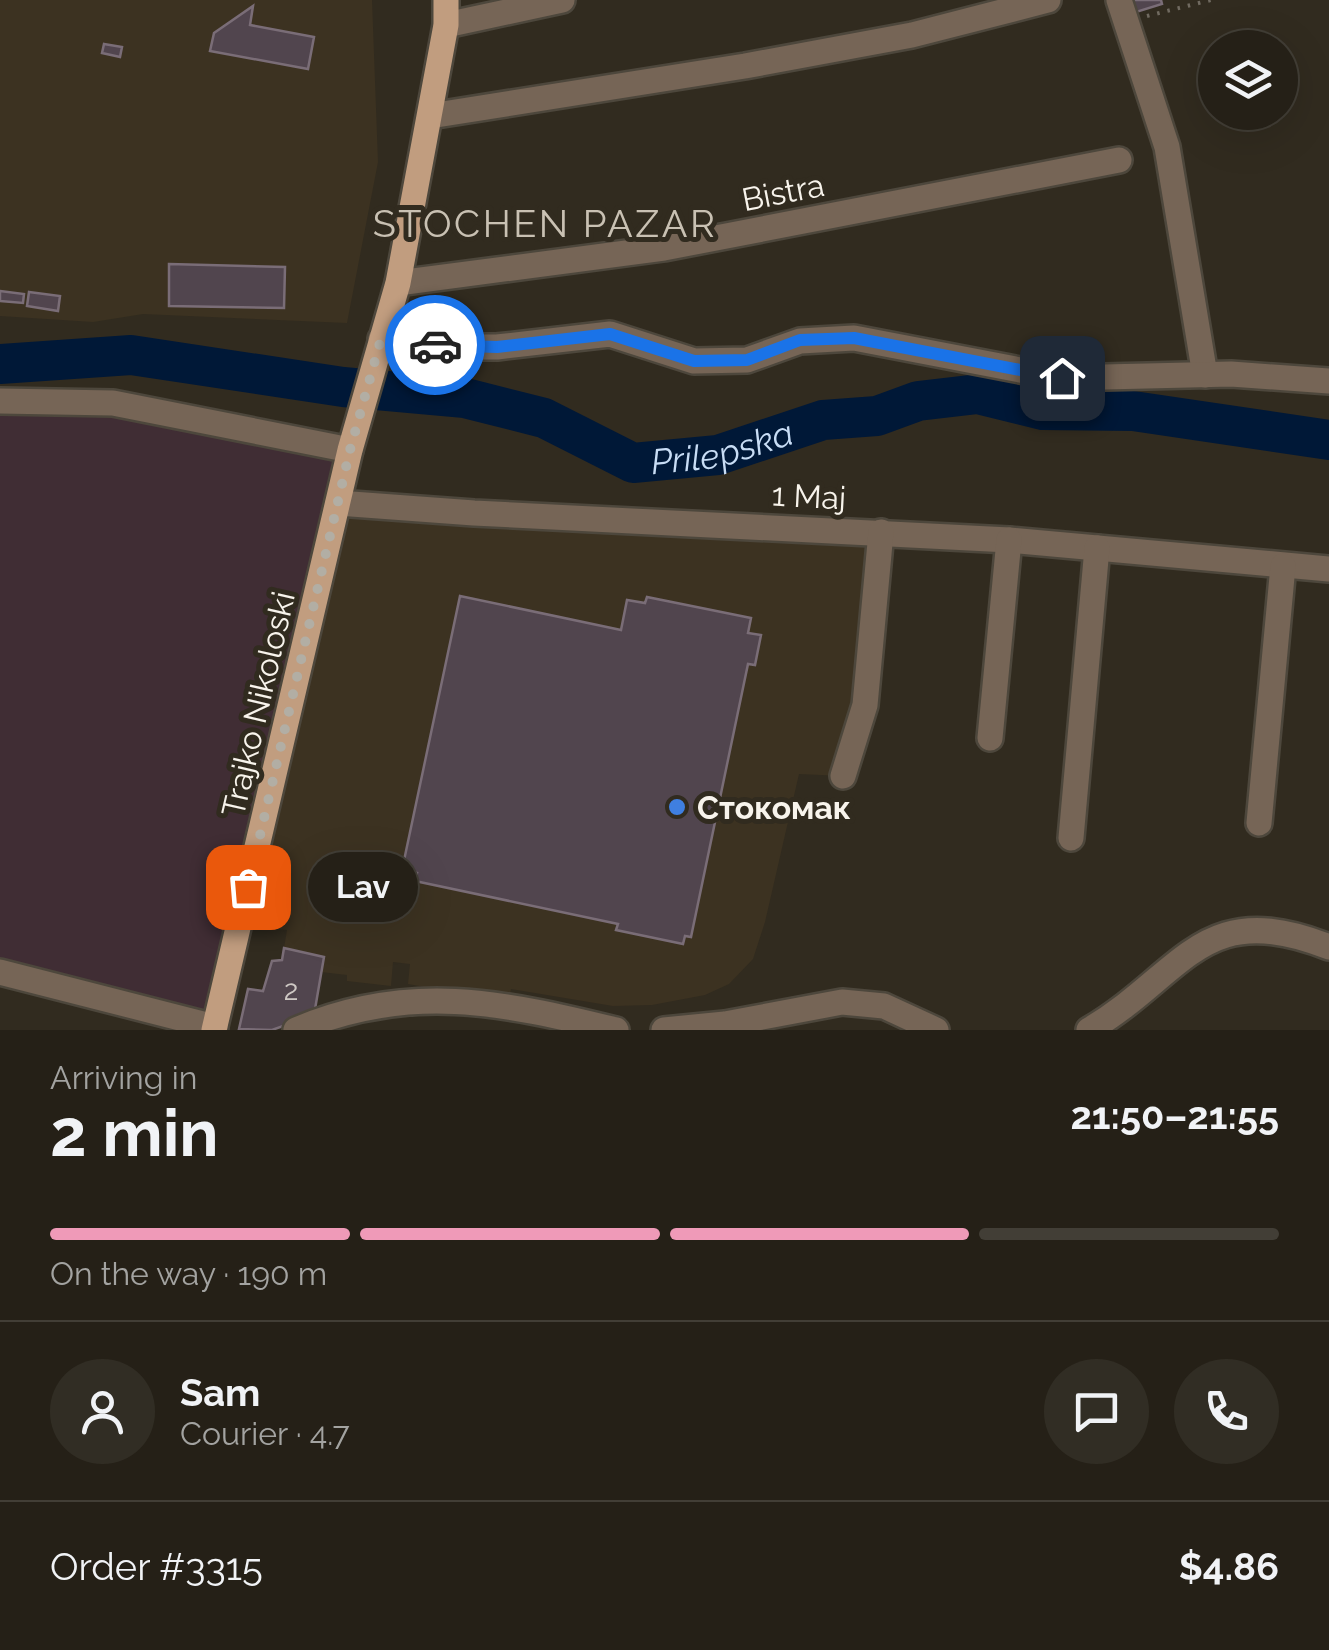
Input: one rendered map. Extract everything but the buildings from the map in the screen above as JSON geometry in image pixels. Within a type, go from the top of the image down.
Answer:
[{"type":"main road","points":[[381,339],[398,283],[446,12]]},
{"type":"main road","name":"Trajko Nikoloski","points":[[214,1028],[350,450],[381,339]]},
{"type":"street","points":[[446,12],[562,0]]},
{"type":"street","points":[[430,116],[912,35],[1048,0]]},
{"type":"street","points":[[1123,11],[1167,147],[1205,374]]},
{"type":"street","name":"Bistra","points":[[398,283],[664,248],[1118,160]]},
{"type":"street","points":[[381,339],[449,347],[497,347],[610,334],[694,361],[747,360],[800,340],[854,338],[1062,378],[1205,374],[1329,381]]},
{"type":"street","points":[[0,402],[113,403],[350,450]]},
{"type":"street","name":"1 Maj","points":[[338,503],[1008,540],[1329,570]]},
{"type":"street","points":[[843,776],[864,705],[881,532]]},
{"type":"street","points":[[990,738],[1008,540]]},
{"type":"street","points":[[1072,838],[1097,548]]},
{"type":"street","points":[[1259,823],[1282,566]]},
{"type":"street","points":[[1089,1030],[1118,1013],[1174,964],[1213,938],[1254,929],[1275,930],[1329,947]]},
{"type":"street","points":[[0,972],[214,1028]]},
{"type":"street","points":[[296,1030],[326,1017],[408,1000],[487,1002],[616,1030]]},
{"type":"street","points":[[664,1030],[724,1024],[842,1002],[884,1006],[936,1030]]},
{"type":"path","points":[[1123,11],[1210,0]]},
{"type":"shaded area","points":[[0,0],[372,0],[378,162],[347,323],[143,314],[93,322],[0,316]]},
{"type":"shaded area","points":[[0,401],[113,403],[350,450],[215,1027],[0,972]]},
{"type":"shaded area","points":[[338,503],[881,532],[843,776],[799,774],[753,959],[729,984],[705,995],[652,1005],[613,1006],[511,989],[508,1002],[408,984],[410,964],[393,962],[391,986],[347,981],[347,975],[321,972],[323,957],[284,948],[287,930],[240,926]]},
{"type":"waterway","name":"Prilepska","points":[[0,364],[131,355],[343,387],[465,398],[544,418],[633,463],[718,455],[823,420],[877,416],[918,401],[978,394],[1043,410],[1133,411],[1329,440]]},
{"type":"way so far","points":[[248,887],[350,450],[381,339],[435,345]]},
{"type":"place","name":"Стокомак","points":[[677,807]]},
{"type":"place","name":"Lav","points":[[248,887]]},
{"type":"district","name":"STOCHEN PAZAR","points":[[545,223]]},
{"type":"route","points":[[435,345],[497,347],[610,334],[694,361],[747,360],[800,340],[854,338],[1062,378]]}]
